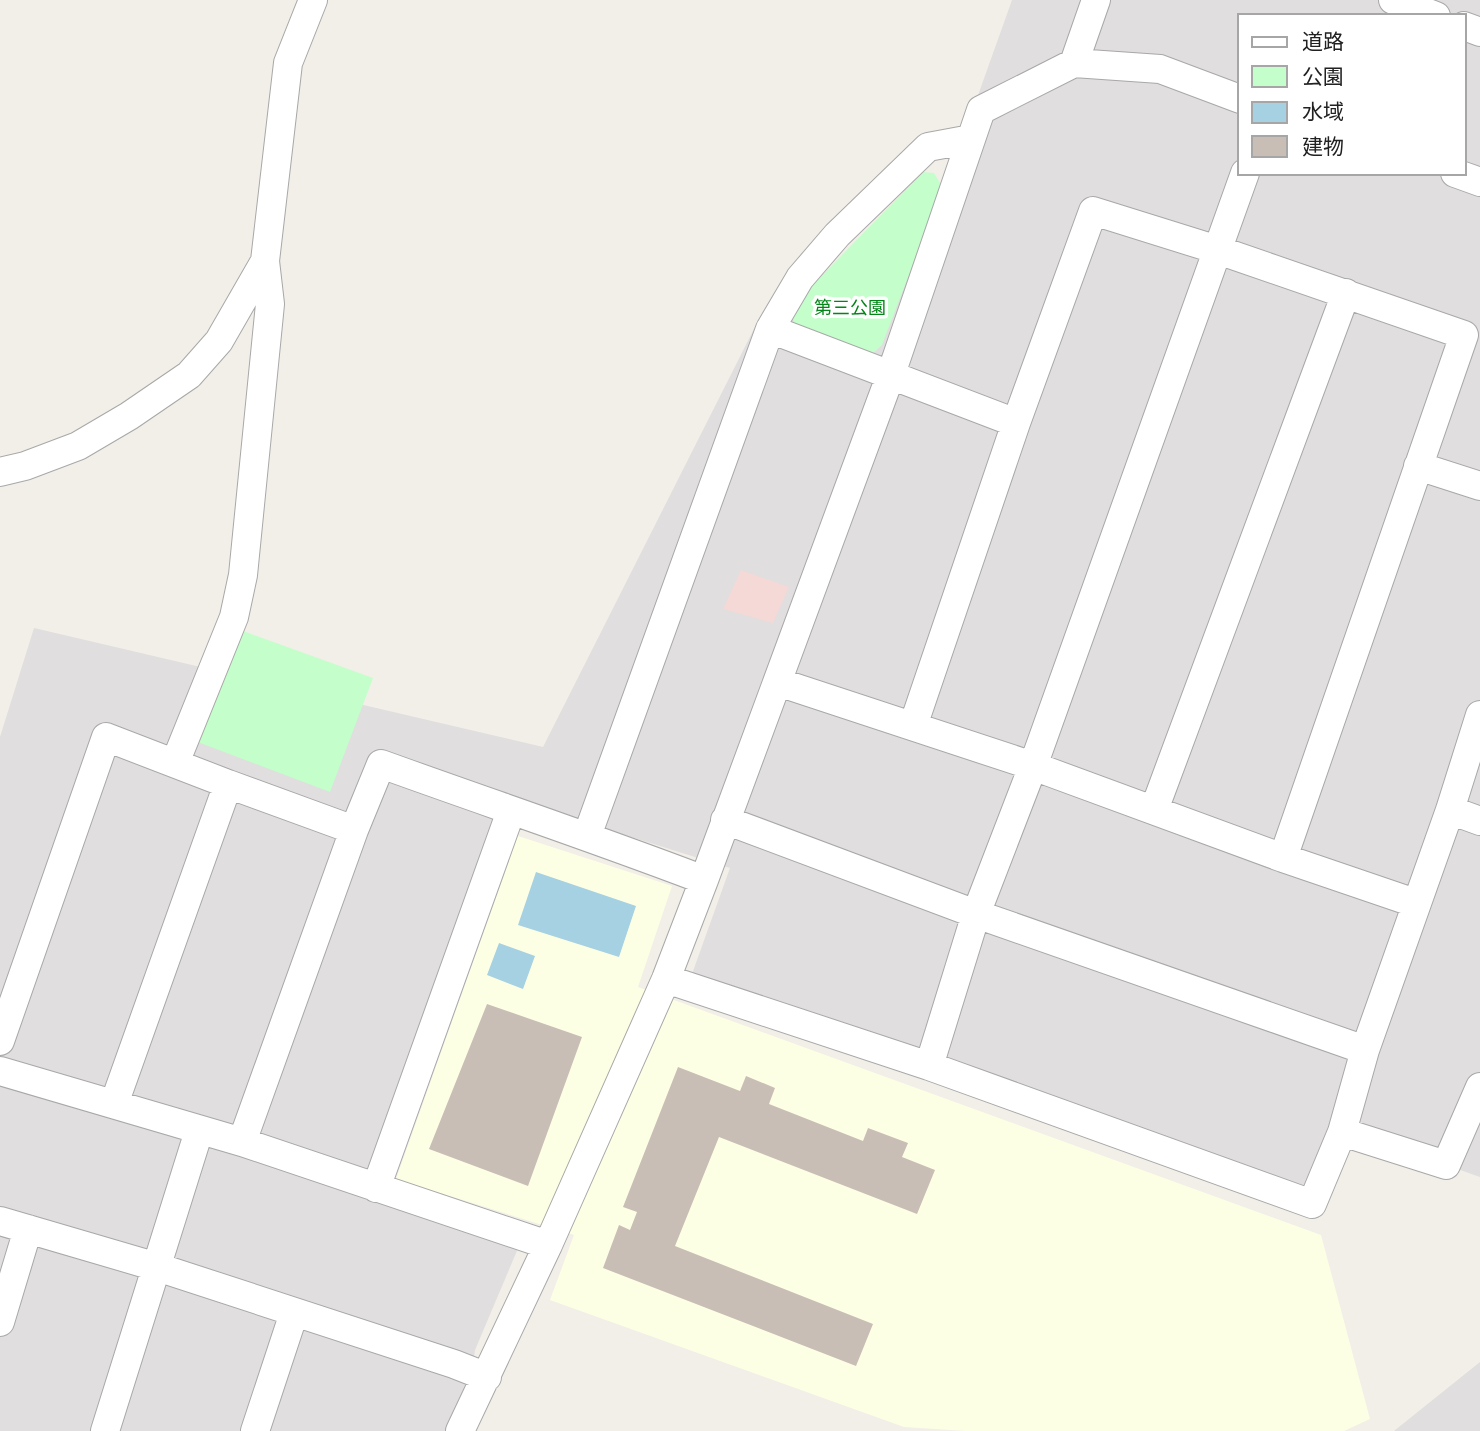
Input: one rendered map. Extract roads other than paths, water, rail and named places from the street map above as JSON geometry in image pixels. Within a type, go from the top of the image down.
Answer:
[{"type":"street","points":[[175,763],[234,617],[243,575],[270,304],[265,261],[288,63],[313,0]]},
{"type":"street","points":[[1074,63],[1096,0]]},
{"type":"street","points":[[1393,0],[1431,14]]},
{"type":"street","points":[[460,1431],[548,1245],[666,979],[891,374],[981,110],[1074,63],[1160,69],[1238,98]]},
{"type":"street","points":[[587,836],[770,329],[800,278],[837,235],[928,147],[971,139]]},
{"type":"street","points":[[929,1066],[976,914],[1033,766],[1244,175]]},
{"type":"street","points":[[1461,175],[1480,182]]},
{"type":"street","points":[[913,726],[1016,423],[1093,211],[1218,250],[1464,335],[1283,858]]},
{"type":"street","points":[[0,472],[25,466],[78,446],[129,416],[189,375],[219,341],[265,261]]},
{"type":"street","points":[[1154,810],[1346,293]]},
{"type":"street","points":[[770,329],[1016,423]]},
{"type":"street","points":[[1419,466],[1480,486]]},
{"type":"street","points":[[778,682],[1033,766],[1283,858],[1415,903]]},
{"type":"street","points":[[666,979],[929,1066],[1311,1204],[1342,1132],[1365,1050],[1450,810],[1480,715]]},
{"type":"street","points":[[0,1041],[106,737],[355,831]]},
{"type":"street","points":[[242,1142],[381,764],[705,880]]},
{"type":"street","points":[[114,1104],[228,784]]},
{"type":"street","points":[[1450,810],[1480,821]]},
{"type":"street","points":[[376,1188],[511,811]]},
{"type":"street","points":[[725,820],[976,914],[1365,1050]]},
{"type":"street","points":[[0,1071],[242,1142],[548,1245]]},
{"type":"street","points":[[1342,1132],[1446,1165],[1480,1087]]},
{"type":"street","points":[[105,1431],[199,1131]]},
{"type":"street","points":[[0,1221],[157,1267],[487,1377]]},
{"type":"street","points":[[0,1322],[28,1229]]},
{"type":"street","points":[[255,1431],[294,1313]]},
{"type":"water","points":[[536,872],[636,906],[619,957],[518,925]]},
{"type":"water","points":[[499,943],[535,956],[523,989],[487,975]]},
{"type":"park label","name":"第三公園","points":[[850,307]]}]
